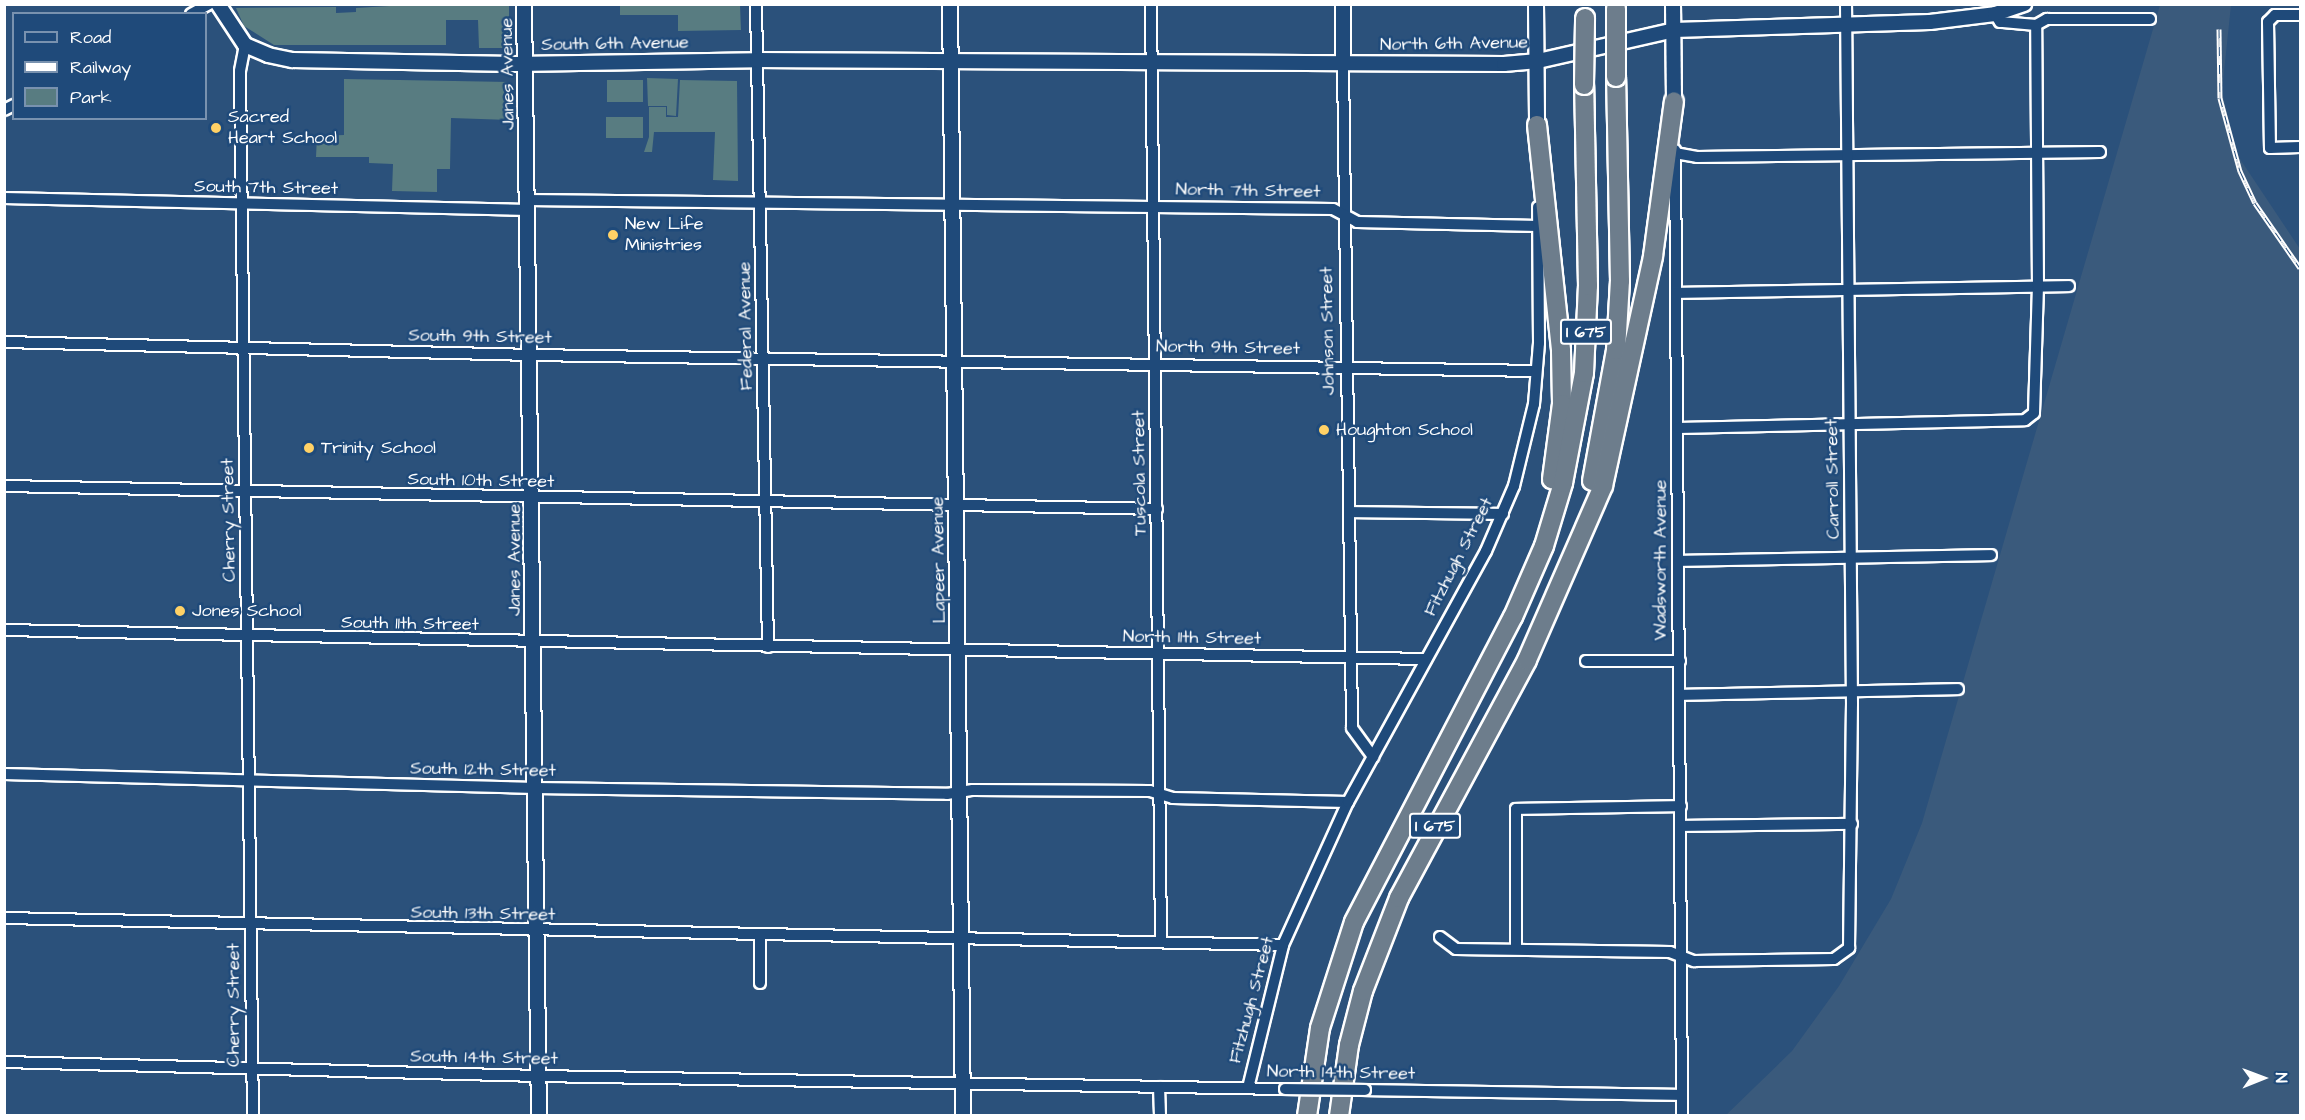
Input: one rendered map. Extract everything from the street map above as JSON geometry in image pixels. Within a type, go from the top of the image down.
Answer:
[{"type":"highway","name":"I 675","points":[[1339,1116],[1349,1045],[1363,991],[1399,898],[1527,660],[1573,552],[1591,486],[1616,350],[1620,281],[1617,6]]},
{"type":"highway","name":"I 675","points":[[1307,1116],[1320,1028],[1354,922],[1494,657],[1533,572],[1563,483],[1584,373],[1588,286],[1584,10]]},
{"type":"highway","points":[[1573,552],[1603,486],[1618,426],[1653,256],[1674,101]]},
{"type":"highway","points":[[1533,572],[1556,458],[1562,404],[1554,267],[1537,125]]},
{"type":"street","points":[[195,12],[209,4]]},
{"type":"street","points":[[218,4],[245,45]]},
{"type":"street","name":"Janes Avenue","points":[[525,4],[539,1116]]},
{"type":"street","name":"Federal Avenue","points":[[756,4],[768,647]]},
{"type":"street","name":"Lapeer Avenue","points":[[950,4],[963,1116]]},
{"type":"street","name":"Tuscola Street","points":[[1150,4],[1161,942]]},
{"type":"street","name":"Johnson Street","points":[[1342,4],[1352,728],[1373,757]]},
{"type":"street","name":"Fitzhugh Street","points":[[1248,1088],[1283,945],[1348,802],[1503,514],[1526,448],[1536,370],[1538,61],[1536,4]]},
{"type":"street","name":"Wadsworth Avenue","points":[[1673,4],[1682,826],[1682,1116]]},
{"type":"street","name":"Carroll Street","points":[[1682,958],[1694,961],[1834,959],[1846,953],[1850,942],[1852,691],[1846,4]]},
{"type":"street","name":"North 6th Avenue","points":[[951,61],[1343,63],[1538,61],[1674,30],[1930,22],[1995,14],[2024,4]]},
{"type":"street","points":[[1995,14],[2000,22],[2036,24],[2048,20],[2150,19]]},
{"type":"street","points":[[2301,15],[2271,17],[2270,148],[2301,147]]},
{"type":"street","points":[[1678,428],[1848,422],[2025,420],[2034,413],[2038,286],[2036,24]]},
{"type":"street","name":"South 6th Avenue","points":[[245,45],[292,60],[951,61]]},
{"type":"street","name":"Cherry Street","points":[[245,45],[240,72],[253,1116]]},
{"type":"street","points":[[1675,153],[1697,158],[2100,152]]},
{"type":"street","name":"South 7th Street","points":[[4,198],[243,204],[527,205],[760,202],[954,205]]},
{"type":"street","name":"North 7th Street","points":[[954,205],[1333,208],[1357,222],[1538,226]]},
{"type":"street","points":[[1677,293],[2069,286]]},
{"type":"street","name":"South 9th Street","points":[[4,342],[531,355],[955,362]]},
{"type":"street","name":"North 9th Street","points":[[955,362],[1536,370]]},
{"type":"street","name":"South 10th Street","points":[[4,486],[765,504],[1157,509]]},
{"type":"street","points":[[1350,512],[1503,514]]},
{"type":"street","points":[[1679,561],[1991,555]]},
{"type":"street","name":"South 11th Street","points":[[4,630],[534,643],[958,650]]},
{"type":"street","name":"North 11th Street","points":[[958,650],[1426,659]]},
{"type":"street","points":[[1586,661],[1680,662]]},
{"type":"street","points":[[1680,694],[1958,688]]},
{"type":"street","name":"South 12th Street","points":[[4,774],[536,788],[947,794],[959,790],[1150,791],[1161,795],[1348,802]]},
{"type":"street","points":[[1516,949],[1516,809],[1681,806]]},
{"type":"street","points":[[1682,826],[1852,824]]},
{"type":"street","name":"South 13th Street","points":[[4,918],[537,932],[1283,945]]},
{"type":"street","points":[[760,936],[760,983]]},
{"type":"street","points":[[1440,937],[1456,949],[1670,952],[1682,958]]},
{"type":"street","name":"South 14th Street","points":[[4,1062],[538,1076],[963,1083]]},
{"type":"street","name":"North 14th Street","points":[[963,1083],[1682,1095]]},
{"type":"street","points":[[1160,1087],[1160,1116]]},
{"type":"shaded area","points":[[2160,5],[2231,5],[2222,91],[2236,153],[2300,249],[2300,1115],[1725,1116],[1792,1051],[1839,986],[1891,899],[1922,823]]},
{"type":"green space","points":[[406,5],[509,5],[509,48],[479,48],[478,20],[446,20],[446,45],[274,45],[244,26],[236,8],[336,7],[336,13],[356,12],[356,8]]},
{"type":"green space","points":[[620,5],[740,5],[741,30],[678,31],[678,15],[620,15]]},
{"type":"green space","points":[[647,78],[678,79],[676,116],[667,115],[667,106],[648,106]]},
{"type":"green space","points":[[344,79],[509,82],[510,120],[451,118],[450,169],[437,169],[437,192],[392,191],[393,164],[369,163],[369,157],[316,157],[317,136],[344,135]]},
{"type":"green space","points":[[607,80],[643,80],[643,102],[607,102]]},
{"type":"green space","points":[[680,80],[737,81],[738,181],[713,180],[715,132],[654,132],[652,152],[644,152],[649,137],[649,107],[666,107],[666,117],[678,117]]},
{"type":"green space","points":[[606,117],[643,117],[643,138],[606,138]]},
{"type":"railway","points":[[2219,29],[2220,98],[2240,171],[2255,203],[2300,268]]},
{"type":"place","name":"Sacred Heart School","points":[[216,128]]},
{"type":"place","name":"New Life Ministries","points":[[613,235]]},
{"type":"place","name":"Houghton School","points":[[1324,430]]},
{"type":"place","name":"Trinity School","points":[[309,448]]},
{"type":"place","name":"Jones School","points":[[180,611]]}]
